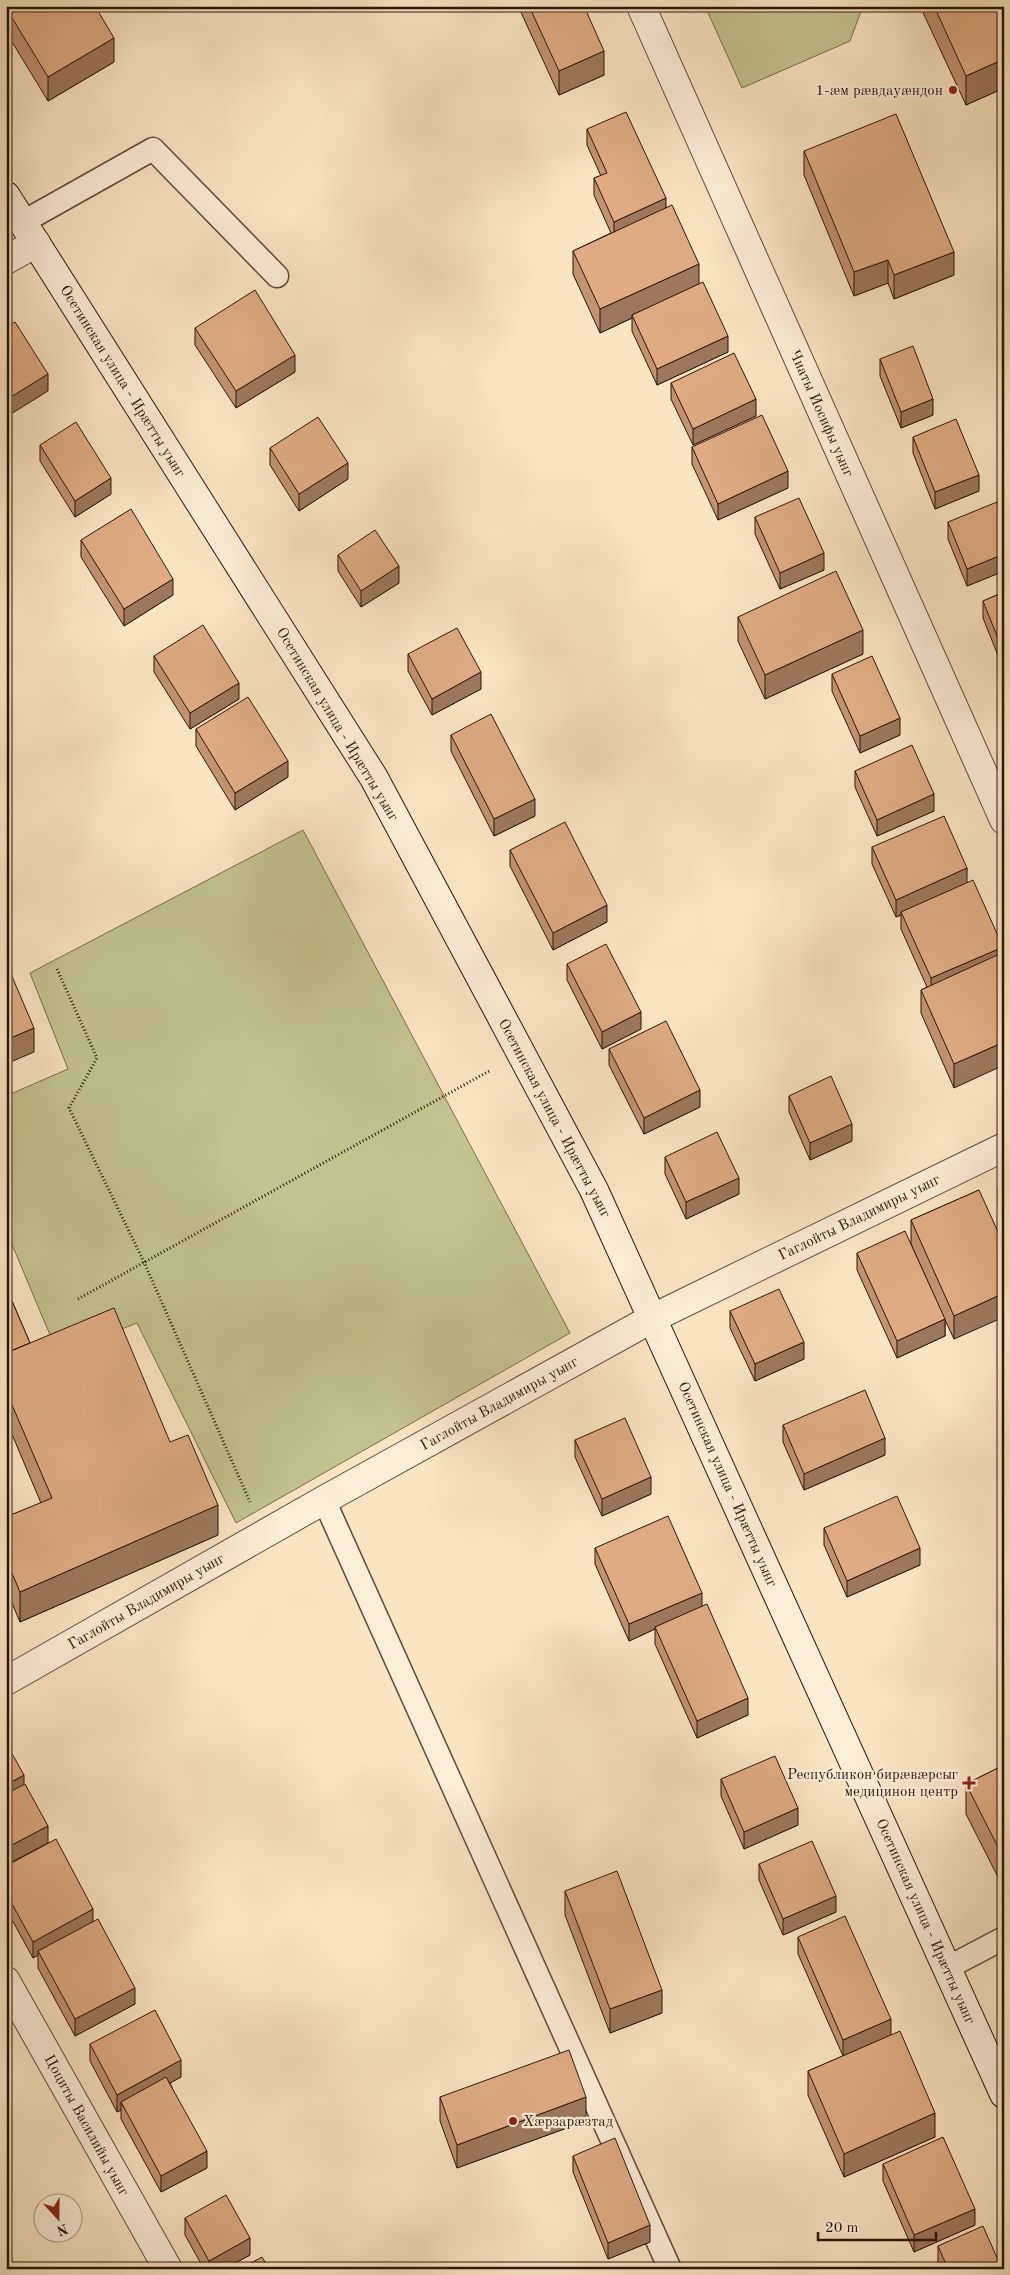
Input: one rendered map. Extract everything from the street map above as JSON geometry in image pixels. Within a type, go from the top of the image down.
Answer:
[{"type":"street","name":"Чиаты Иосифы уынг","points":[[641,6],[1004,820]]},
{"type":"street","name":"Осетинская улица - Ирæтты уынг","points":[[6,196],[374,778],[594,1190],[1004,2094]]},
{"type":"street","points":[[6,260],[30,233]]},
{"type":"street","name":"Гаглойты Владимиры уынг","points":[[6,1681],[324,1500],[653,1318],[1004,1147]]},
{"type":"street","name":"Цоциты Василийы уынг","points":[[6,1981],[168,2269]]},
{"type":"lane","points":[[30,233],[153,149],[276,276]]},
{"type":"lane","points":[[324,1500],[670,2269]]},
{"type":"lane","points":[[947,1968],[1004,1938]]},
{"type":"path","points":[[57,969],[97,1058],[69,1108],[144,1262],[266,1534]]},
{"type":"path","points":[[78,1298],[522,1054]]},
{"type":"green space","points":[[705,6],[863,6],[850,41],[742,88]]},
{"type":"green space","points":[[303,830],[570,1333],[236,1523],[137,1323],[58,1354],[6,1230],[6,1096],[68,1069],[30,973]]},
{"type":"building","points":[[6,6],[95,6],[114,38],[48,77]]},
{"type":"building","points":[[529,6],[584,6],[604,51],[559,71]]},
{"type":"building","points":[[934,6],[1004,6],[1004,59],[966,76]]},
{"type":"building","points":[[626,112],[666,198],[614,222],[594,178],[607,173],[587,129]]},
{"type":"building","points":[[896,114],[954,252],[894,275],[888,260],[854,272],[804,151]]},
{"type":"building","points":[[672,205],[699,264],[600,309],[573,251]]},
{"type":"building","points":[[703,282],[728,336],[657,369],[632,315]]},
{"type":"building","points":[[255,290],[295,355],[236,391],[195,328]]},
{"type":"building","points":[[15,322],[48,374],[6,400],[6,328]]},
{"type":"building","points":[[913,346],[933,399],[901,412],[880,359]]},
{"type":"building","points":[[734,353],[756,399],[693,429],[671,383]]},
{"type":"building","points":[[762,415],[788,471],[718,504],[692,447]]},
{"type":"building","points":[[318,417],[348,463],[299,494],[270,448]]},
{"type":"building","points":[[956,419],[979,475],[935,492],[913,437]]},
{"type":"building","points":[[76,422],[111,478],[75,501],[40,445]]},
{"type":"building","points":[[799,498],[824,553],[780,573],[755,517]]},
{"type":"building","points":[[997,502],[1004,517],[1004,554],[967,569],[948,522]]},
{"type":"building","points":[[131,509],[173,579],[124,609],[81,540]]},
{"type":"building","points":[[375,530],[399,566],[361,591],[338,555]]},
{"type":"building","points":[[836,571],[863,630],[765,675],[738,617]]},
{"type":"building","points":[[1004,592],[1004,645],[1001,646],[983,601]]},
{"type":"building","points":[[203,625],[239,683],[190,713],[154,656]]},
{"type":"building","points":[[457,628],[481,672],[432,699],[408,654]]},
{"type":"building","points":[[872,656],[900,718],[860,736],[832,674]]},
{"type":"building","points":[[248,697],[288,761],[235,793],[196,729]]},
{"type":"building","points":[[491,714],[535,799],[494,819],[451,735]]},
{"type":"building","points":[[912,745],[934,794],[877,820],[855,771]]},
{"type":"building","points":[[944,816],[967,868],[896,900],[872,847]]},
{"type":"building","points":[[565,822],[607,905],[553,933],[510,850]]},
{"type":"building","points":[[973,880],[1003,947],[931,978],[901,912]]},
{"type":"building","points":[[606,944],[641,1012],[602,1032],[567,964]]},
{"type":"building","points":[[1004,952],[1004,1042],[954,1064],[921,990]]},
{"type":"building","points":[[8,967],[34,1028],[6,1040],[6,968]]},
{"type":"building","points":[[666,1021],[700,1090],[644,1118],[609,1049]]},
{"type":"building","points":[[831,1076],[852,1124],[810,1143],[789,1096]]},
{"type":"building","points":[[717,1132],[739,1178],[686,1202],[665,1157]]},
{"type":"building","points":[[1004,1186],[1004,1202],[998,1189]]},
{"type":"building","points":[[979,1190],[1004,1245],[1004,1293],[954,1316],[911,1220]]},
{"type":"building","points":[[905,1231],[945,1319],[897,1341],[857,1253]]},
{"type":"building","points":[[6,1287],[30,1343],[8,1352],[6,1347]]},
{"type":"building","points":[[779,1289],[804,1342],[755,1364],[730,1311]]},
{"type":"building","points":[[114,1308],[170,1442],[188,1435],[218,1505],[20,1592],[6,1559],[6,1517],[52,1498],[6,1391],[6,1353]]},
{"type":"building","points":[[865,1390],[885,1438],[804,1474],[783,1425]]},
{"type":"building","points":[[625,1418],[651,1477],[602,1499],[575,1440]]},
{"type":"building","points":[[897,1496],[920,1548],[847,1581],[824,1528]]},
{"type":"building","points":[[668,1516],[702,1593],[629,1624],[595,1548]]},
{"type":"building","points":[[707,1604],[748,1698],[697,1721],[655,1627]]},
{"type":"building","points":[[6,1743],[24,1775],[6,1785]]},
{"type":"building","points":[[775,1756],[798,1808],[744,1832],[721,1779]]},
{"type":"building","points":[[1004,1765],[1004,1849],[1000,1851],[966,1784]]},
{"type":"building","points":[[25,1784],[48,1826],[6,1848],[6,1794]]},
{"type":"building","points":[[56,1839],[93,1909],[33,1942],[6,1893],[6,1866]]},
{"type":"building","points":[[812,1841],[836,1896],[783,1919],[759,1864]]},
{"type":"building","points":[[617,1871],[662,1990],[610,2009],[565,1891]]},
{"type":"building","points":[[845,1916],[891,2019],[843,2040],[798,1937]]},
{"type":"building","points":[[98,1919],[135,1988],[75,2019],[38,1951]]},
{"type":"building","points":[[155,2010],[181,2060],[117,2095],[90,2044]]},
{"type":"building","points":[[900,2031],[935,2113],[844,2154],[808,2071]]},
{"type":"building","points":[[569,2050],[586,2097],[457,2145],[440,2097]]},
{"type":"building","points":[[166,2077],[207,2151],[161,2176],[121,2102]]},
{"type":"building","points":[[943,2137],[975,2209],[914,2235],[883,2164]]},
{"type":"building","points":[[615,2138],[650,2225],[608,2243],[573,2156]]},
{"type":"building","points":[[226,2195],[250,2238],[209,2261],[185,2218]]},
{"type":"building","points":[[983,2226],[1002,2269],[948,2269],[938,2246]]},
{"type":"building","points":[[262,2257],[269,2269],[240,2269]]},
{"type":"place","name":"1-æм рӕвдауӕндон","points":[[953,90]]},
{"type":"place","name":"Республикон бирæвæрсыг медицинон центр","points":[[969,1783]]},
{"type":"place","name":"Хæрзарæзтад","points":[[513,2121]]}]
